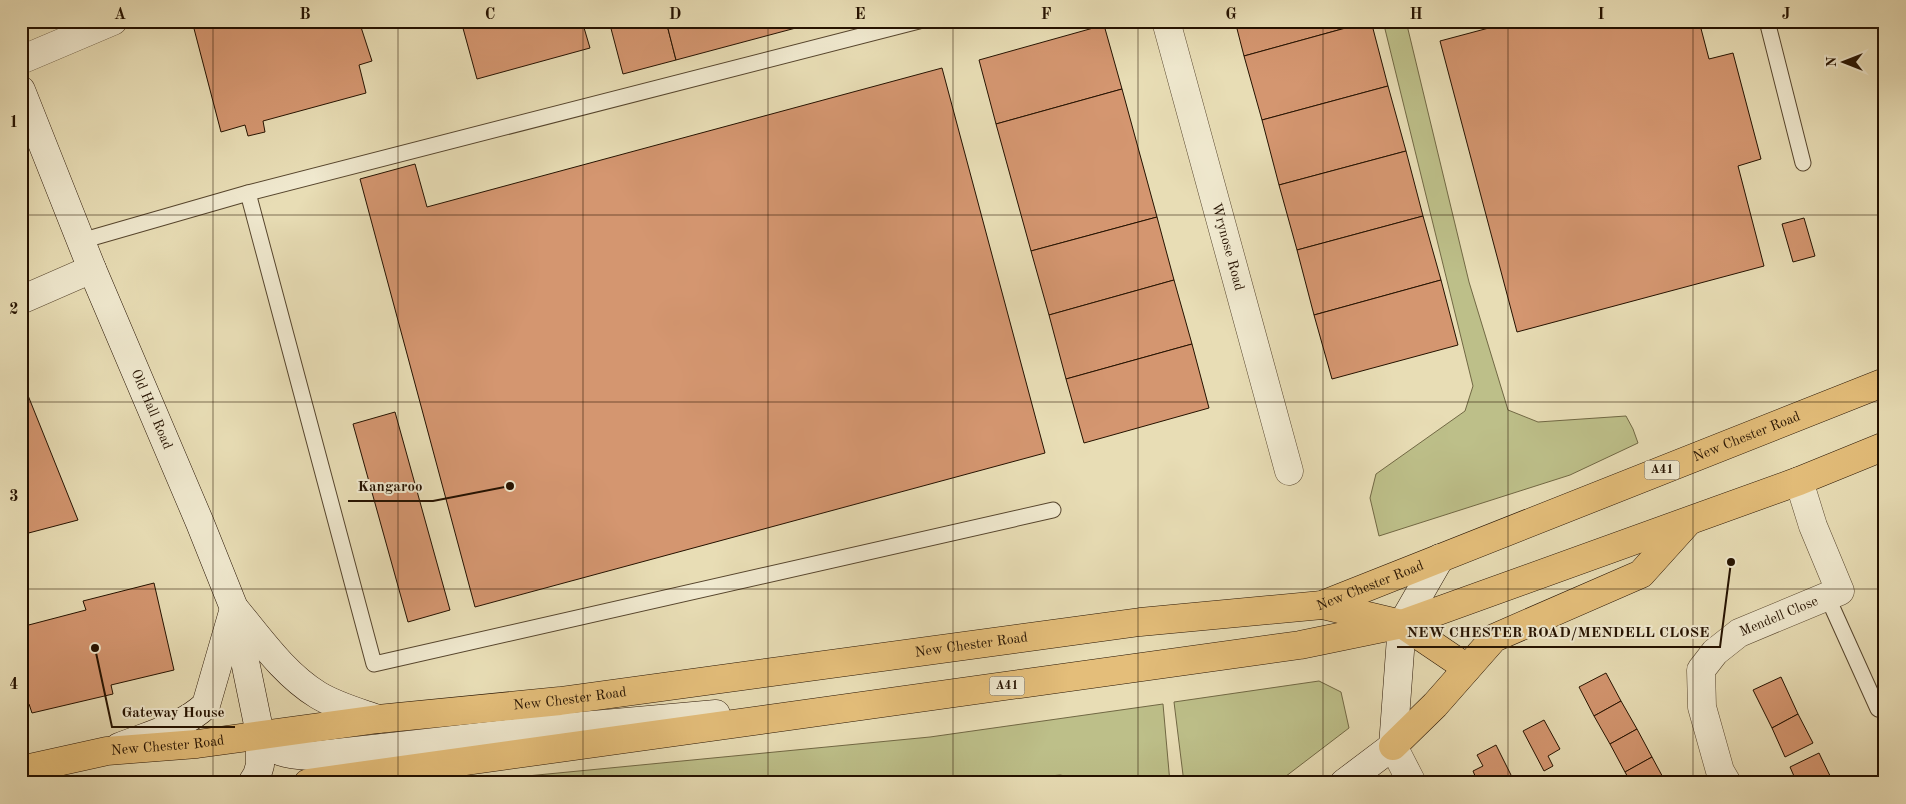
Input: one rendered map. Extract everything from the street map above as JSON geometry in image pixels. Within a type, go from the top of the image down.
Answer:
[{"type":"highway","name":"New Chester Road","points":[[21,770],[107,751],[197,744],[378,719],[560,701],[1140,622],[1322,605],[1885,382]]},
{"type":"highway","name":"A41","points":[[308,783],[416,775],[933,696],[1300,645],[1402,624],[1799,481],[1885,446]]},
{"type":"highway","points":[[1393,746],[1435,705],[1494,638],[1641,574],[1690,520]]},
{"type":"highway","points":[[1322,605],[1402,624],[1467,668]]},
{"type":"street","points":[[21,60],[113,21]]},
{"type":"street","name":"Wrynose Road","points":[[1166,21],[1290,471]]},
{"type":"street","name":"Old Hall Road","points":[[21,90],[92,269],[234,608],[260,734],[260,765],[257,776],[252,783]]},
{"type":"street","points":[[21,300],[92,269]]},
{"type":"street","name":"Mendell Close","points":[[1727,783],[1720,771],[1702,707],[1701,670],[1715,652],[1739,633],[1840,591],[1813,526],[1799,481]]},
{"type":"street","points":[[1412,783],[1393,746],[1402,624],[1440,558]]},
{"type":"street","points":[[234,608],[289,672],[304,685],[318,695],[344,708],[378,719]]},
{"type":"street","points":[[107,751],[179,724],[196,714],[206,705],[234,608]]},
{"type":"street","points":[[260,734],[267,744],[279,751],[293,755],[310,756],[559,728],[933,696]]},
{"type":"street","points":[[1344,783],[1393,746]]},
{"type":"lane","points":[[81,240],[248,193],[919,21]]},
{"type":"lane","points":[[1767,21],[1803,163]]},
{"type":"lane","points":[[248,193],[374,664],[1053,510]]},
{"type":"lane","points":[[1827,596],[1878,709]]},
{"type":"green space","points":[[1383,21],[1406,21],[1469,282],[1508,410],[1538,422],[1626,416],[1638,443],[1570,475],[1379,536],[1370,498],[1376,474],[1465,411],[1473,386]]},
{"type":"green space","points":[[1319,681],[1341,692],[1349,728],[1277,783],[1184,783],[1174,702]]},
{"type":"green space","points":[[1163,704],[1170,783],[1089,783],[1087,780],[1060,775],[980,783],[484,783],[527,776],[930,737]]},
{"type":"building","points":[[192,21],[359,21],[372,61],[359,65],[366,93],[263,121],[265,132],[248,136],[245,125],[221,132]]},
{"type":"building","points":[[461,21],[582,21],[590,48],[477,79]]},
{"type":"building","points":[[609,21],[666,21],[676,60],[623,74]]},
{"type":"building","points":[[666,21],[822,21],[676,60]]},
{"type":"building","points":[[1235,21],[1371,21],[1244,56]]},
{"type":"building","points":[[1371,21],[1388,86],[1262,120],[1244,56]]},
{"type":"building","points":[[1515,21],[1699,21],[1709,59],[1733,53],[1761,159],[1738,166],[1764,266],[1517,332],[1440,41]]},
{"type":"building","points":[[1104,25],[1122,89],[996,124],[979,60]]},
{"type":"building","points":[[942,68],[1045,453],[475,607],[360,179],[415,164],[427,207]]},
{"type":"building","points":[[1388,86],[1406,151],[1279,185],[1262,120]]},
{"type":"building","points":[[1122,89],[1157,217],[1031,251],[996,124]]},
{"type":"building","points":[[1406,151],[1423,216],[1297,250],[1279,185]]},
{"type":"building","points":[[1423,216],[1441,280],[1314,315],[1297,250]]},
{"type":"building","points":[[1157,217],[1174,280],[1049,315],[1031,251]]},
{"type":"building","points":[[1804,218],[1815,256],[1793,262],[1782,224]]},
{"type":"building","points":[[1174,280],[1192,344],[1066,379],[1049,315]]},
{"type":"building","points":[[1441,280],[1458,345],[1332,379],[1314,315]]},
{"type":"building","points":[[1192,344],[1209,408],[1084,443],[1066,379]]},
{"type":"building","points":[[25,388],[78,520],[21,535],[21,389]]},
{"type":"building","points":[[395,412],[450,610],[408,622],[353,424]]},
{"type":"building","points":[[154,583],[174,670],[111,685],[113,694],[32,713],[29,704],[21,706],[21,627],[86,610],[83,601]]},
{"type":"building","points":[[1606,673],[1621,701],[1594,716],[1579,687]]},
{"type":"building","points":[[1781,677],[1798,714],[1772,728],[1753,690]]},
{"type":"building","points":[[1621,701],[1637,729],[1610,744],[1594,716]]},
{"type":"building","points":[[1798,714],[1813,743],[1785,757],[1772,728]]},
{"type":"building","points":[[1544,720],[1560,749],[1548,756],[1553,766],[1544,771],[1523,731]]},
{"type":"building","points":[[1637,729],[1652,757],[1625,772],[1610,744]]},
{"type":"building","points":[[1496,745],[1515,783],[1478,783],[1473,771],[1483,766],[1477,755]]},
{"type":"building","points":[[1819,753],[1833,782],[1797,783],[1790,767]]},
{"type":"building","points":[[1652,757],[1666,783],[1631,783],[1625,772]]},
{"type":"place","name":"Kangaroo","points":[[510,486]]},
{"type":"place","name":"NEW CHESTER ROAD/MENDELL CLOSE","points":[[1731,562]]},
{"type":"place","name":"Gateway House","points":[[95,648]]}]
